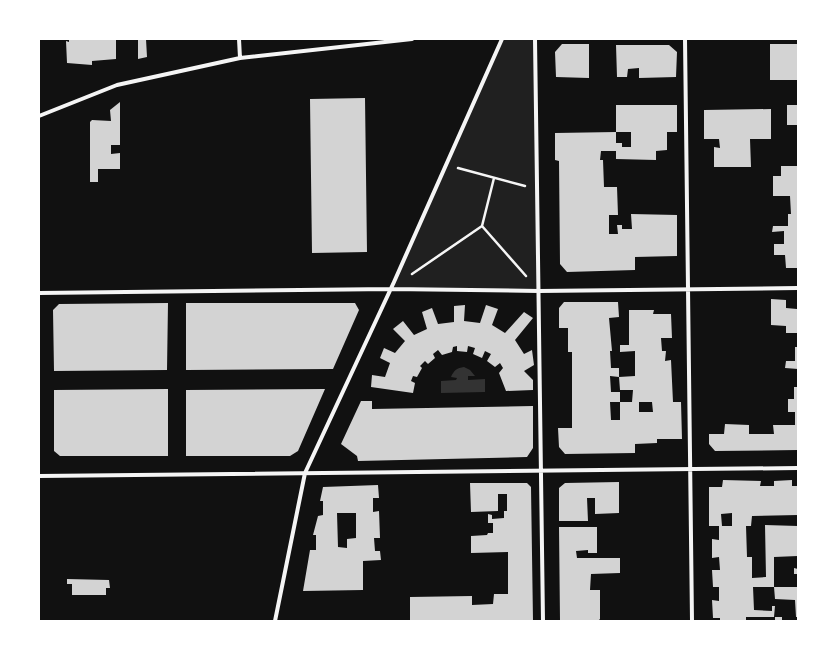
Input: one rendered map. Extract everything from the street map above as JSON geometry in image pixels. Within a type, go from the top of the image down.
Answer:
[{"type":"street","points":[[239,39],[240,58]]},
{"type":"street","points":[[39,116],[117,85],[240,58],[391,40],[412,39]]},
{"type":"street","points":[[275,621],[305,473],[391,289],[502,39]]},
{"type":"street","points":[[535,39],[543,621]]},
{"type":"street","points":[[685,39],[692,621]]},
{"type":"street","points":[[39,293],[391,289],[539,291],[688,288],[798,288]]},
{"type":"street","points":[[39,476],[542,472],[798,468]]},
{"type":"path","points":[[446,165],[538,190]]},
{"type":"path","points":[[410,275],[482,226],[494,178]]},
{"type":"path","points":[[482,226],[539,291]]},
{"type":"shaded area","points":[[502,39],[535,39],[539,291],[391,289]]},
{"type":"shaded area","points":[[464,367],[470,370],[475,376],[468,376],[468,380],[485,379],[485,392],[441,393],[441,381],[456,380],[457,378],[451,377],[453,373]]},
{"type":"building","points":[[69,39],[116,39],[116,59],[92,61],[92,65],[67,63],[66,41],[69,42]]},
{"type":"building","points":[[138,39],[146,39],[147,57],[138,59]]},
{"type":"building","points":[[562,44],[589,44],[589,78],[556,77],[555,52]]},
{"type":"building","points":[[770,44],[798,44],[798,80],[770,80]]},
{"type":"building","points":[[616,45],[669,45],[677,52],[676,77],[639,78],[639,68],[628,69],[627,77],[617,77]]},
{"type":"building","points":[[365,98],[367,252],[312,253],[310,99]]},
{"type":"building","points":[[120,102],[120,145],[111,145],[111,154],[120,153],[120,169],[98,169],[98,182],[90,182],[90,122],[92,120],[111,121],[110,110]]},
{"type":"building","points":[[616,105],[677,105],[677,132],[667,132],[667,150],[656,151],[656,160],[616,159],[616,151],[601,151],[600,160],[603,160],[604,187],[617,187],[618,215],[609,215],[609,234],[618,234],[617,225],[622,225],[622,229],[632,229],[631,214],[677,215],[677,256],[635,257],[635,270],[567,272],[560,264],[559,161],[555,160],[555,133],[616,132]],"holes":[[[616,132],[631,132],[631,147],[622,147],[622,143],[616,143]]]},
{"type":"building","points":[[787,105],[798,105],[798,125],[787,125]]},
{"type":"building","points":[[771,109],[771,139],[750,139],[751,167],[714,167],[714,147],[720,148],[719,139],[704,139],[704,110]]},
{"type":"building","points":[[781,166],[798,166],[798,268],[786,268],[785,255],[774,255],[774,244],[784,244],[784,231],[772,232],[773,226],[788,226],[788,214],[791,214],[790,196],[773,196],[773,176],[781,176]]},
{"type":"building","points":[[771,299],[786,300],[786,308],[797,309],[798,333],[786,333],[786,326],[771,325]]},
{"type":"building","points":[[564,302],[618,302],[619,317],[609,318],[612,351],[610,351],[611,368],[619,368],[619,377],[635,376],[635,351],[620,352],[620,345],[629,345],[629,310],[654,310],[653,314],[671,314],[672,338],[661,338],[662,351],[666,351],[665,361],[671,360],[673,402],[681,402],[682,439],[657,439],[657,443],[635,444],[635,453],[565,454],[559,447],[558,428],[572,428],[572,352],[568,352],[568,328],[559,328],[559,308]],"holes":[[[610,376],[619,377],[620,390],[633,390],[632,402],[620,402],[620,392],[611,392]],[[610,402],[620,402],[620,420],[611,420]],[[639,402],[652,402],[653,412],[639,412]]]},
{"type":"building","points":[[168,303],[167,370],[54,371],[53,310],[59,304]]},
{"type":"building","points":[[186,303],[355,303],[359,310],[333,369],[186,370]]},
{"type":"building","points":[[465,305],[464,321],[480,323],[486,305],[498,309],[492,325],[505,333],[524,312],[533,318],[515,340],[524,354],[532,350],[534,365],[524,371],[533,380],[533,390],[506,391],[499,373],[503,368],[500,363],[495,367],[487,361],[491,354],[485,351],[482,358],[473,354],[475,348],[468,346],[467,352],[457,351],[457,346],[453,347],[452,352],[442,355],[438,350],[433,354],[435,358],[428,364],[425,361],[420,366],[422,368],[417,377],[413,376],[411,381],[415,383],[413,393],[371,387],[372,375],[385,377],[390,363],[380,358],[384,348],[395,353],[405,341],[393,329],[403,321],[414,335],[427,329],[422,312],[432,308],[438,324],[454,322],[454,306]]},
{"type":"building","points":[[795,347],[798,347],[798,369],[785,368],[786,361],[795,361]]},
{"type":"building","points":[[794,387],[798,387],[798,450],[715,451],[709,444],[709,434],[724,434],[725,424],[749,425],[749,434],[774,434],[773,425],[795,425],[795,412],[788,412],[788,399],[794,399]]},
{"type":"building","points":[[168,389],[168,456],[60,456],[54,451],[54,390]]},
{"type":"building","points":[[325,389],[298,451],[290,456],[186,456],[186,390]]},
{"type":"building","points":[[361,401],[372,401],[372,409],[533,406],[533,448],[527,457],[358,461],[357,456],[341,444]]},
{"type":"building","points":[[723,480],[761,481],[760,486],[774,486],[774,481],[792,480],[792,486],[798,486],[798,515],[752,516],[751,526],[746,526],[747,557],[752,557],[752,578],[766,577],[765,525],[798,526],[798,556],[774,557],[774,587],[753,587],[754,610],[772,611],[772,606],[775,606],[774,617],[746,617],[746,621],[720,621],[720,618],[713,618],[712,600],[719,601],[719,587],[713,587],[712,570],[720,570],[719,557],[712,558],[712,539],[719,540],[719,526],[709,526],[709,487],[722,487]],"holes":[[[732,513],[732,526],[722,526],[721,514]]]},
{"type":"building","points":[[619,482],[619,513],[595,514],[595,498],[587,498],[588,521],[559,521],[559,488],[565,483]]},
{"type":"building","points":[[470,483],[527,483],[531,487],[533,621],[410,621],[410,597],[472,596],[472,605],[493,604],[494,594],[508,594],[508,552],[471,553],[471,536],[493,533],[493,523],[488,523],[488,514],[492,515],[492,519],[504,518],[504,511],[507,511],[507,494],[498,494],[498,511],[471,512]]},
{"type":"building","points":[[378,485],[379,498],[373,498],[373,512],[379,511],[380,538],[374,538],[375,551],[380,551],[381,560],[363,561],[363,590],[303,591],[310,550],[316,550],[316,535],[313,535],[318,516],[323,515],[323,501],[320,501],[323,487]],"holes":[[[337,513],[356,513],[356,538],[347,539],[347,548],[338,547]]]},
{"type":"building","points":[[559,527],[597,527],[597,553],[588,553],[588,550],[576,551],[577,558],[620,558],[620,573],[591,574],[590,590],[600,590],[600,619],[598,621],[560,621]]},
{"type":"building","points":[[794,568],[798,569],[798,574],[794,574]]},
{"type":"building","points":[[67,579],[109,580],[110,588],[106,588],[106,595],[72,595],[72,584],[67,584]]},
{"type":"building","points":[[774,587],[798,587],[798,617],[796,617],[795,600],[775,599]]},
{"type":"building","points":[[775,617],[782,617],[782,621],[775,621]]}]
